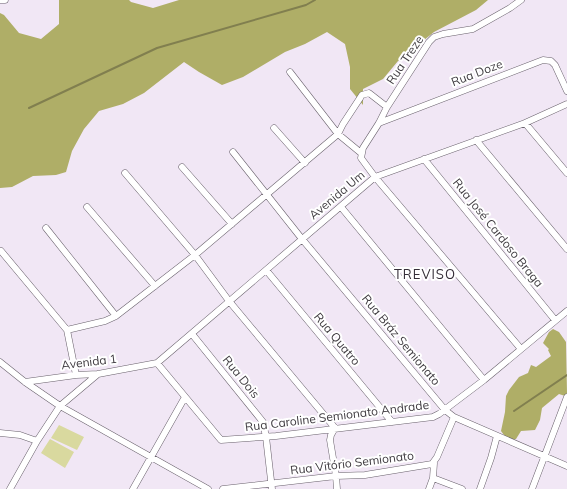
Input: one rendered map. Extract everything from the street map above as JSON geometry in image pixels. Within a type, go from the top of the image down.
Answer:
[{"type":"street","points":[[0,0],[5,0]]},
{"type":"street","name":"Rua Treze","points":[[361,153],[387,107],[428,42],[434,37],[473,29],[510,8],[520,0]]},
{"type":"street","name":"Rua Doze","points":[[379,123],[543,60],[552,61],[567,91]]},
{"type":"street","points":[[290,72],[338,134],[361,153],[361,158],[375,177],[522,349]]},
{"type":"street","points":[[67,330],[105,321],[116,316],[195,255],[338,134],[362,95],[369,93],[387,107]]},
{"type":"street","name":"Avenida Um","points":[[157,363],[375,177],[525,123],[567,104]]},
{"type":"street","points":[[525,123],[567,173]]},
{"type":"street","points":[[274,128],[304,163]]},
{"type":"street","points":[[476,140],[567,249]]},
{"type":"street","name":"Rua Bráz Semionato","points":[[233,152],[302,239],[445,410],[454,417],[567,466]]},
{"type":"street","name":"Rua José Cardoso Braga","points":[[424,159],[555,320]]},
{"type":"street","points":[[182,167],[232,224]]},
{"type":"street","points":[[124,173],[195,255],[229,301],[335,428],[330,440],[337,489]]},
{"type":"street","points":[[88,207],[155,286]]},
{"type":"street","points":[[341,207],[484,380]]},
{"type":"street","points":[[46,228],[116,316]]},
{"type":"street","points":[[2,251],[67,330],[76,375]]},
{"type":"street","name":"Rua Quatro","points":[[266,270],[392,422]]},
{"type":"street","name":"Rua Caroline Semionato Andrade","points":[[157,363],[221,440],[266,437],[433,417],[440,414],[484,380],[567,311]]},
{"type":"street","name":"Rua Dois","points":[[192,334],[263,422],[272,486]]},
{"type":"street","points":[[0,362],[24,382],[60,406],[208,489]]},
{"type":"street","name":"Avenida 1","points":[[24,382],[76,375],[98,374],[157,363]]},
{"type":"street","points":[[10,489],[37,441],[60,406],[98,374]]},
{"type":"street","points":[[133,489],[185,397]]},
{"type":"street","points":[[532,489],[567,397]]},
{"type":"street","points":[[429,489],[434,478],[434,463],[454,417]]},
{"type":"street","points":[[0,433],[20,436],[37,441]]},
{"type":"street","points":[[480,489],[491,458],[496,436]]},
{"type":"street","name":"Rua Vitório Semionato","points":[[223,489],[272,486],[336,476],[365,475],[434,463]]},
{"type":"street","points":[[434,478],[462,489]]},
{"type":"green space","points":[[59,425],[84,437],[77,450],[51,438]]},
{"type":"green space","points":[[50,439],[74,452],[65,468],[41,453]]},
{"type":"shaded area","points":[[59,0],[129,0],[131,2],[153,8],[179,0],[488,0],[476,10],[434,32],[398,61],[383,79],[363,89],[363,105],[350,89],[350,67],[345,44],[327,32],[305,44],[285,52],[243,77],[222,85],[184,62],[144,93],[123,104],[99,111],[84,129],[72,151],[66,172],[56,175],[33,176],[12,187],[0,188],[0,13],[4,15],[19,33],[41,39],[59,24]]},
{"type":"shaded area","points":[[553,329],[559,332],[566,342],[567,393],[565,396],[559,394],[542,408],[540,420],[535,430],[521,431],[516,439],[509,438],[501,431],[505,412],[506,396],[519,377],[528,373],[531,365],[536,367],[551,356],[548,350],[549,349],[543,343],[549,332]]},
{"type":"waterway","points":[[29,108],[157,48],[306,5],[315,0]]},
{"type":"waterway","points":[[514,411],[567,375]]},
{"type":"district","name":"TREVISO","points":[[425,274]]}]
